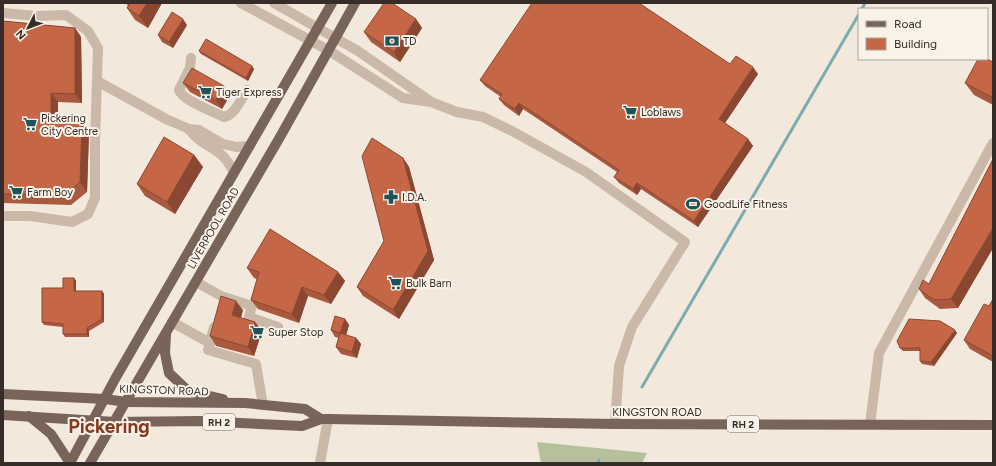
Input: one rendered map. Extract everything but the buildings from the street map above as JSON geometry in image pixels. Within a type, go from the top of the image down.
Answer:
[{"type":"main road","name":"LIVERPOOL ROAD","points":[[70,463],[115,379],[250,146],[272,104],[311,41],[332,3]]},
{"type":"main road","name":"LIVERPOOL ROAD","points":[[90,463],[196,282],[355,3]]},
{"type":"main road","points":[[166,332],[165,353],[167,368],[176,380],[188,391],[245,403]]},
{"type":"main road","name":"KINGSTON ROAD","points":[[3,394],[105,399],[126,402],[245,403],[305,409],[325,419]]},
{"type":"main road","name":"KINGSTON ROAD","points":[[3,415],[114,422],[199,421],[302,426],[325,419],[615,424],[993,425]]},
{"type":"main road","points":[[29,416],[51,434],[70,463]]},
{"type":"street","points":[[241,3],[328,50],[403,98],[432,102]]},
{"type":"street","points":[[274,3],[336,38],[432,102],[457,112],[483,117],[538,144],[586,172],[685,242],[632,327],[619,366],[615,424]]},
{"type":"street","points":[[3,13],[37,16],[66,15],[88,31],[98,48],[95,198],[88,214],[72,222],[30,216],[3,216]]},
{"type":"street","points":[[191,58],[190,68],[178,90],[180,94],[188,99],[224,117],[229,116],[247,90]]},
{"type":"street","points":[[97,81],[166,119],[189,129],[199,130],[223,144],[236,147],[250,146]]},
{"type":"street","points":[[189,129],[195,137],[222,154],[229,161],[234,173]]},
{"type":"street","points":[[870,424],[878,352],[993,143]]},
{"type":"street","points":[[196,282],[222,301],[252,306],[249,317],[278,327]]},
{"type":"street","points":[[216,320],[208,350],[256,364],[263,405]]},
{"type":"street","points":[[172,322],[210,343]]},
{"type":"street","points":[[320,463],[325,419]]},
{"type":"green space","points":[[537,442],[647,453],[642,463],[541,463]]},
{"type":"waterway","points":[[862,8],[865,3]]},
{"type":"waterway","points":[[642,387],[858,16]]},
{"type":"place","name":"TD","points":[[392,41]]},
{"type":"place","name":"Tiger Express","points":[[205,92]]},
{"type":"place","name":"Loblaws","points":[[630,112]]},
{"type":"place","name":"Pickering City Centre","points":[[30,124]]},
{"type":"place","name":"Farm Boy","points":[[16,192]]},
{"type":"place","name":"I.D.A.","points":[[391,197]]},
{"type":"place","name":"GoodLife Fitness","points":[[693,204]]},
{"type":"place","name":"Bulk Barn","points":[[395,283]]},
{"type":"place","name":"Super Stop","points":[[257,332]]},
{"type":"district","name":"Pickering","points":[[109,426]]}]
